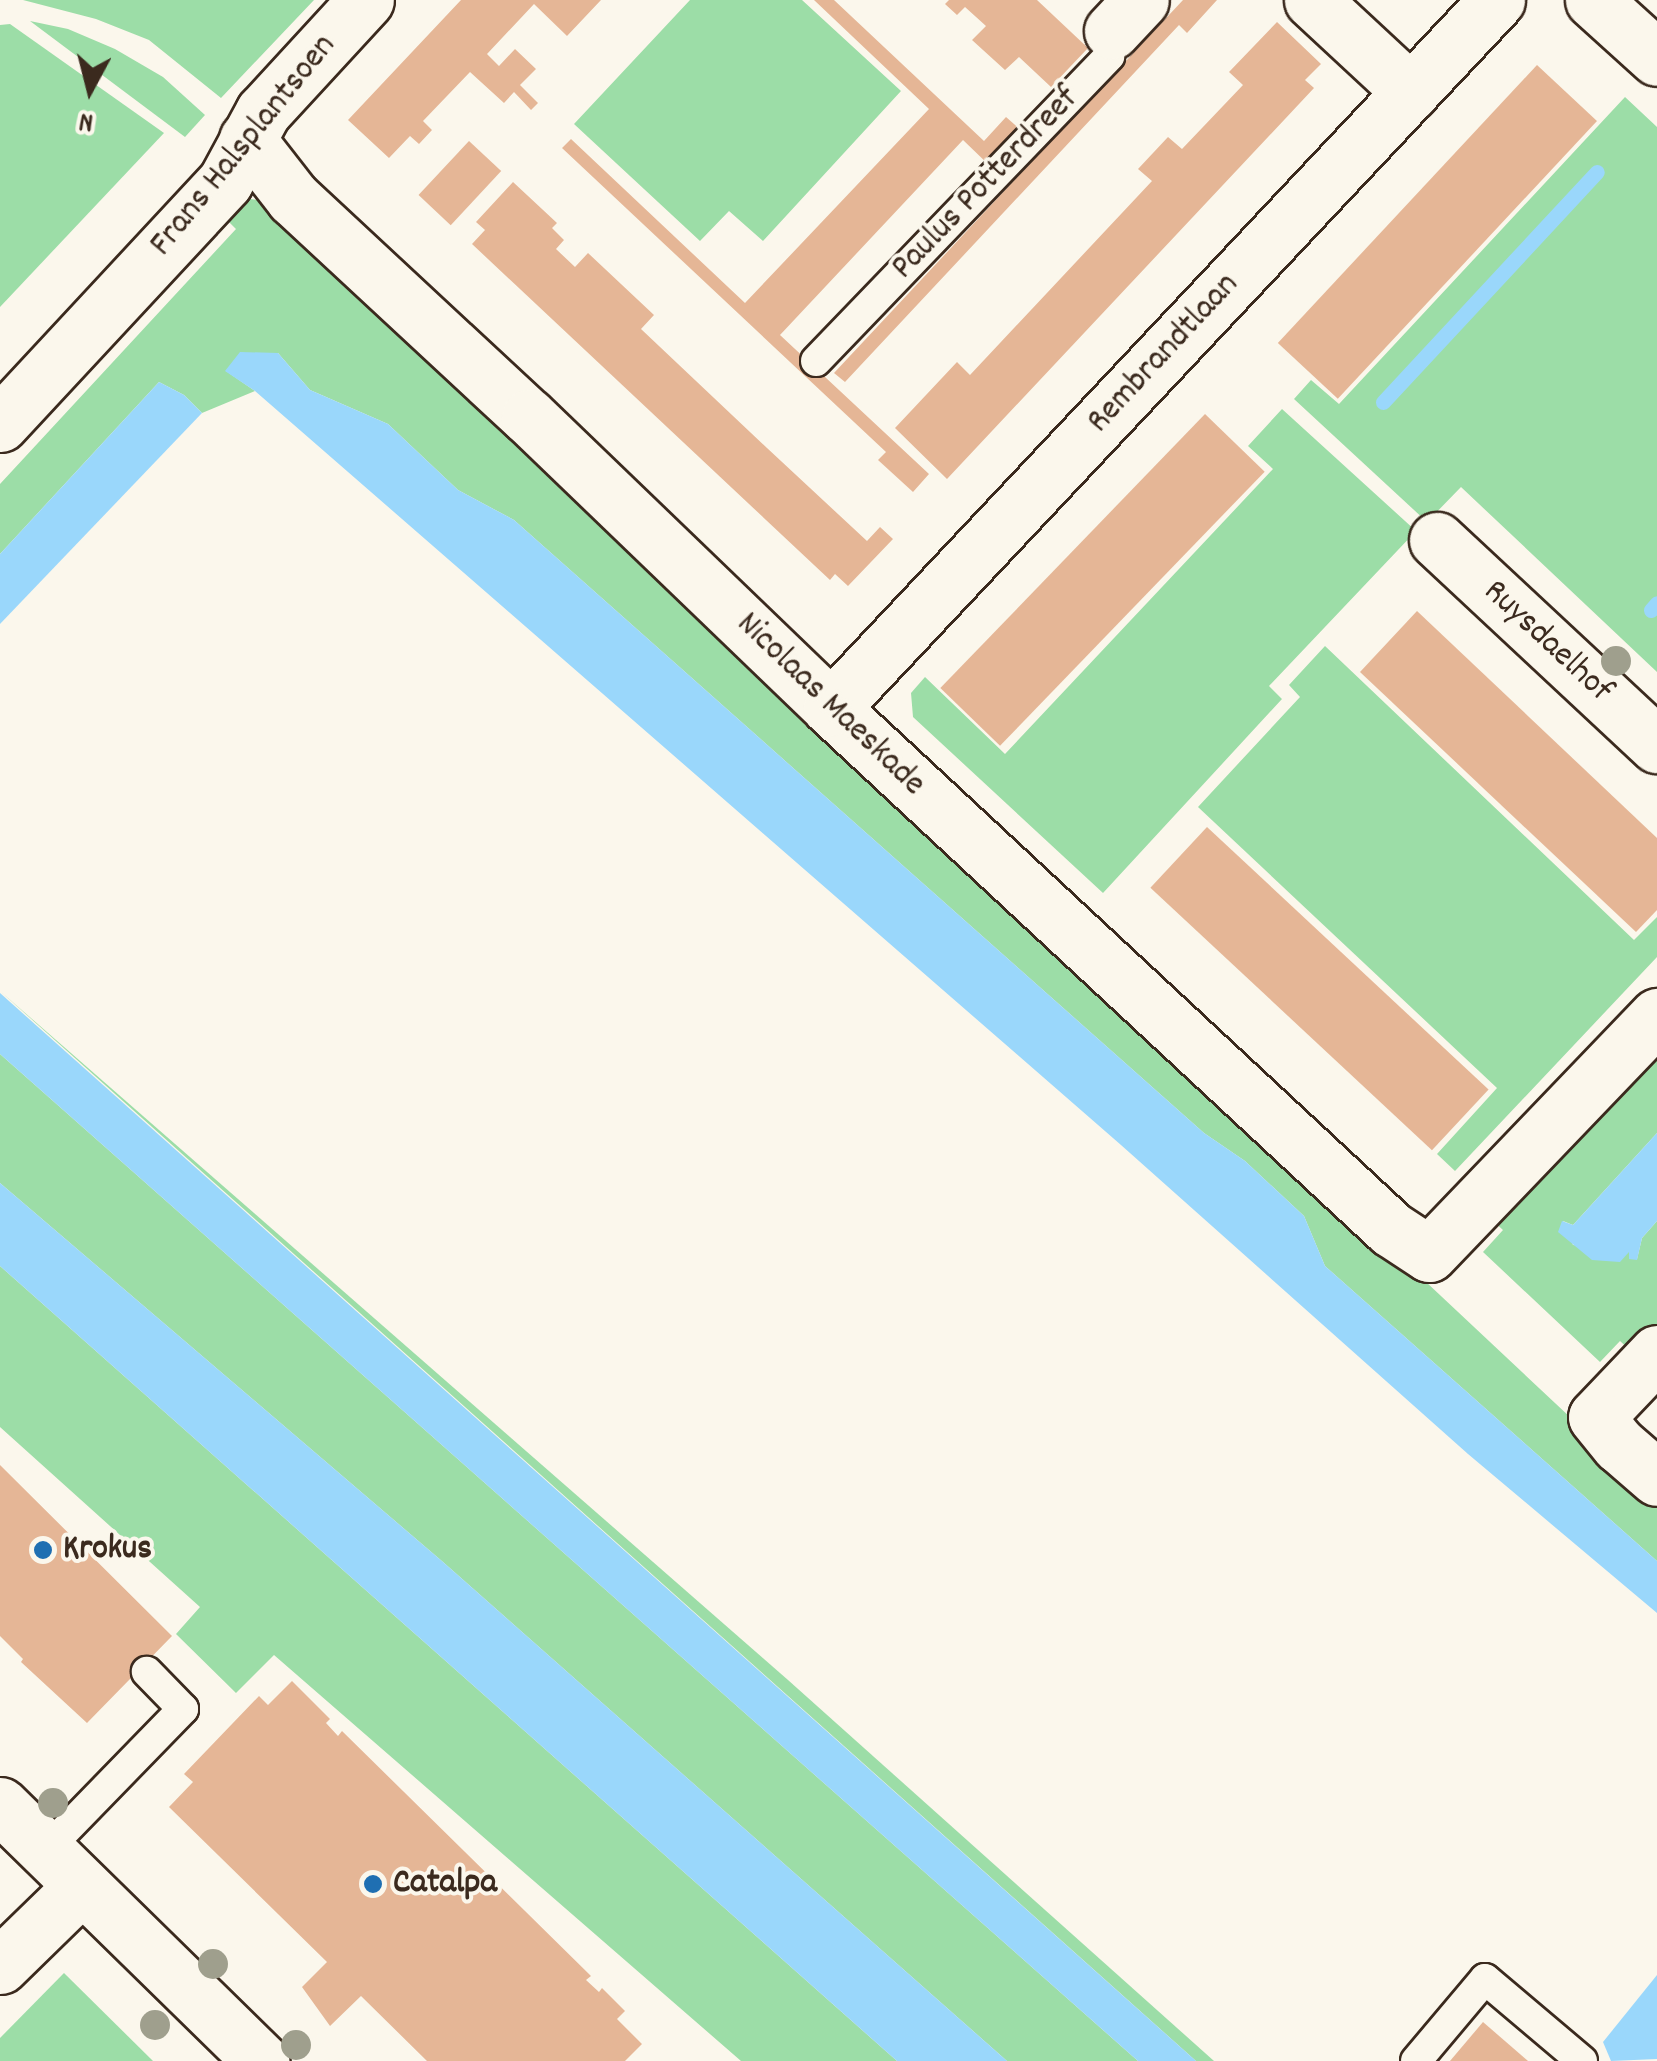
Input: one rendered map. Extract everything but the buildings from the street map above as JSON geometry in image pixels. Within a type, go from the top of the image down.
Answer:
[{"type":"street","name":"Frans Halsplantsoen","points":[[0,424],[225,182],[262,112],[366,0]]},
{"type":"street","points":[[1312,0],[1411,92]]},
{"type":"street","name":"Rembrandtlaan","points":[[831,708],[1498,0]]},
{"type":"street","points":[[1593,0],[1657,58]]},
{"type":"street","name":"Nicolaas Maeskade","points":[[247,139],[292,198],[515,404],[831,708],[1391,1230],[1429,1254],[1657,1016]]},
{"type":"street","name":"Ruysdaelhof","points":[[1437,540],[1657,745]]},
{"type":"street","points":[[1657,1352],[1596,1417],[1618,1445],[1657,1478]]},
{"type":"street","points":[[0,1806],[261,2061]]},
{"type":"street","points":[[0,1966],[63,1869]]},
{"type":"lane","name":"Paulus Potterdreef","points":[[816,361],[1109,56],[1127,15]]},
{"type":"lane","points":[[63,1869],[183,1709],[147,1672]]},
{"type":"lane","points":[[1416,2061],[1485,1978],[1582,2061]]},
{"type":"green space","points":[[23,0],[314,0],[221,98],[149,40],[96,19]]},
{"type":"green space","points":[[690,0],[802,0],[901,91],[763,241],[729,211],[700,241],[574,124]]},
{"type":"green space","points":[[30,21],[68,29],[115,49],[163,77],[205,115],[185,137]]},
{"type":"green space","points":[[10,24],[164,133],[0,307],[0,25]]},
{"type":"green space","points":[[1625,97],[1657,127],[1657,672],[1461,487],[1427,522],[1294,399],[1311,380],[1339,404]]},
{"type":"green space","points":[[250,199],[275,202],[1571,1418],[1657,1505],[1657,1561],[1325,1266],[1304,1216],[1245,1161],[1204,1133],[514,520],[458,490],[388,424],[310,390],[278,353],[226,371],[255,391],[202,413],[184,395],[159,382],[0,554],[0,484],[236,229],[224,217]]},
{"type":"green space","points":[[1282,409],[1416,531],[1269,686],[1282,699],[1103,893],[913,717],[911,693],[925,677],[1005,754],[1273,469],[1248,446]]},
{"type":"green space","points":[[1325,646],[1634,940],[1657,917],[1657,957],[1455,1171],[1437,1154],[1497,1088],[1198,807],[1300,697],[1289,685]]},
{"type":"green space","points":[[0,991],[788,1680],[1214,2061],[1196,2061]]},
{"type":"green space","points":[[1657,1043],[1657,1133],[1573,1225],[1563,1221],[1573,1245],[1630,1250],[1637,1259],[1642,1238],[1657,1221],[1657,1327],[1633,1353],[1620,1341],[1600,1362],[1483,1252],[1503,1230],[1491,1219]]},
{"type":"green space","points":[[0,1054],[1138,2061],[1007,2061],[443,1562],[0,1183]]},
{"type":"green space","points":[[0,1266],[897,2061],[741,2061],[274,1655],[236,1693],[176,1634],[200,1607],[0,1427]]},
{"type":"green space","points":[[64,1973],[153,2061],[0,2061],[0,2038]]},
{"type":"water","points":[[240,352],[278,353],[310,390],[388,424],[458,490],[514,520],[1204,1133],[1245,1161],[1304,1216],[1325,1266],[1657,1561],[1657,1613],[1468,1454],[1121,1145],[255,391],[225,371]]},
{"type":"water","points":[[159,382],[184,395],[202,413],[0,624],[0,554]]},
{"type":"water","points":[[0,993],[1196,2061],[1138,2061],[0,1054]]},
{"type":"water","points":[[1657,1133],[1657,1221],[1642,1238],[1637,1260],[1629,1259],[1629,1252],[1620,1262],[1592,1260],[1558,1232],[1562,1221],[1573,1225]]},
{"type":"water","points":[[0,1183],[443,1562],[1007,2061],[897,2061],[0,1266]]},
{"type":"water","points":[[1657,1975],[1657,2059],[1611,2061],[1603,2042]]},
{"type":"waterway","points":[[1383,402],[1597,172]]},
{"type":"waterway","points":[[1651,610],[1657,603]]},
{"type":"place","name":"Krokus","points":[[43,1550]]},
{"type":"place","name":"Catalpa","points":[[373,1884]]}]
